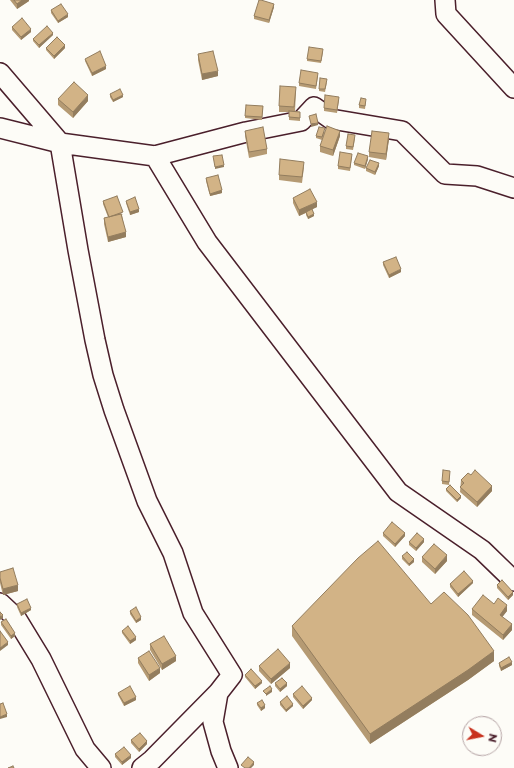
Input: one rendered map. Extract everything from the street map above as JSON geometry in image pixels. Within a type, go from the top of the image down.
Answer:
[{"type":"street","points":[[445,0],[446,14],[514,88]]},
{"type":"street","points":[[0,73],[60,143],[78,250],[103,375],[114,410],[147,501],[173,553],[193,613],[232,675],[218,692],[152,760],[142,768]]},
{"type":"street","points":[[0,128],[60,143],[155,156],[246,132],[301,121],[314,107],[331,119],[402,131],[445,174],[477,176],[514,188]]},
{"type":"street","points":[[155,156],[207,242],[398,492],[482,550],[514,581]]},
{"type":"street","points":[[0,603],[16,618],[41,659],[85,749],[101,768]]},
{"type":"street","points":[[218,692],[213,722],[221,751],[228,768]]},
{"type":"building","points":[[14,0],[22,0],[17,4]]},
{"type":"building","points":[[259,0],[274,4],[269,20],[254,16]]},
{"type":"building","points":[[61,4],[68,14],[58,21],[51,10]]},
{"type":"building","points":[[22,18],[31,29],[21,37],[12,27]]},
{"type":"building","points":[[47,26],[53,33],[39,45],[33,39]]},
{"type":"building","points":[[57,37],[65,45],[54,56],[46,48]]},
{"type":"building","points":[[309,47],[323,49],[321,61],[307,59]]},
{"type":"building","points":[[100,51],[106,66],[92,73],[85,59]]},
{"type":"building","points":[[213,51],[218,71],[202,74],[198,54]]},
{"type":"building","points":[[301,70],[318,73],[316,86],[299,83]]},
{"type":"building","points":[[320,78],[327,79],[325,89],[319,89]]},
{"type":"building","points":[[74,82],[88,95],[73,112],[58,99]]},
{"type":"building","points":[[280,86],[296,87],[294,107],[279,106]]},
{"type":"building","points":[[120,89],[123,95],[113,100],[110,94]]},
{"type":"building","points":[[325,95],[339,97],[337,110],[324,108]]},
{"type":"building","points":[[361,98],[366,99],[365,106],[359,105]]},
{"type":"building","points":[[246,105],[263,106],[262,117],[245,116]]},
{"type":"building","points":[[289,111],[300,112],[300,118],[289,117]]},
{"type":"building","points":[[316,114],[318,123],[311,124],[309,116]]},
{"type":"building","points":[[327,126],[340,131],[333,150],[320,146]]},
{"type":"building","points":[[263,127],[267,149],[249,152],[245,131]]},
{"type":"building","points":[[319,127],[325,128],[322,137],[316,136]]},
{"type":"building","points":[[372,131],[389,133],[386,154],[369,152]]},
{"type":"building","points":[[348,134],[355,135],[353,147],[346,146]]},
{"type":"building","points":[[340,152],[352,154],[350,168],[338,166]]},
{"type":"building","points":[[358,153],[368,156],[365,166],[354,163]]},
{"type":"building","points":[[222,155],[224,165],[215,167],[213,156]]},
{"type":"building","points":[[280,159],[304,162],[302,177],[279,175]]},
{"type":"building","points":[[370,160],[379,163],[375,172],[366,168]]},
{"type":"building","points":[[218,175],[222,190],[210,194],[206,178]]},
{"type":"building","points":[[310,189],[317,202],[299,210],[293,198]]},
{"type":"building","points":[[117,196],[123,212],[109,217],[103,201]]},
{"type":"building","points":[[135,197],[139,209],[130,212],[126,201]]},
{"type":"building","points":[[312,209],[314,214],[308,217],[306,212]]},
{"type":"building","points":[[121,214],[126,232],[108,237],[104,218]]},
{"type":"building","points":[[396,257],[401,269],[389,275],[383,262]]},
{"type":"building","points":[[443,470],[450,471],[449,482],[442,481]]},
{"type":"building","points":[[475,470],[492,486],[477,502],[460,487],[464,483],[461,480],[468,473],[471,475]]},
{"type":"building","points":[[450,485],[461,496],[457,500],[446,489]]},
{"type":"building","points":[[392,522],[405,533],[395,544],[383,533]]},
{"type":"building","points":[[417,533],[424,539],[416,548],[409,542]]},
{"type":"building","points":[[378,541],[431,604],[444,592],[468,615],[494,651],[468,670],[370,734],[292,626],[358,558]]},
{"type":"building","points":[[434,544],[447,555],[435,569],[422,557]]},
{"type":"building","points":[[407,552],[414,559],[409,564],[402,556]]},
{"type":"building","points":[[13,568],[18,585],[3,589],[0,572]]},
{"type":"building","points":[[464,571],[473,581],[458,594],[450,584]]},
{"type":"building","points":[[502,580],[513,592],[508,597],[497,585]]},
{"type":"building","points":[[483,595],[494,604],[498,598],[507,605],[500,615],[512,624],[503,635],[472,609]]},
{"type":"building","points":[[27,599],[31,608],[21,613],[17,604]]},
{"type":"building","points":[[136,607],[141,617],[136,621],[130,611]]},
{"type":"building","points":[[6,619],[15,633],[11,636],[1,622]]},
{"type":"building","points":[[128,626],[136,637],[130,641],[122,631]]},
{"type":"building","points":[[0,631],[8,642],[0,648]]},
{"type":"building","points":[[164,636],[176,656],[162,664],[150,644]]},
{"type":"building","points":[[278,649],[290,663],[271,679],[259,666]]},
{"type":"building","points":[[149,651],[160,668],[149,675],[138,658]]},
{"type":"building","points":[[509,657],[512,662],[501,668],[499,663]]},
{"type":"building","points":[[251,669],[262,681],[255,686],[245,675]]},
{"type":"building","points":[[282,678],[287,683],[280,689],[275,683]]},
{"type":"building","points":[[130,686],[136,697],[124,703],[118,693]]},
{"type":"building","points":[[270,686],[272,689],[266,694],[263,691]]},
{"type":"building","points":[[302,686],[312,698],[303,706],[293,694]]},
{"type":"building","points":[[287,696],[293,704],[286,710],[280,702]]},
{"type":"building","points":[[262,700],[265,705],[261,708],[257,703]]},
{"type":"building","points":[[3,703],[7,714],[0,717],[0,704]]},
{"type":"building","points":[[140,733],[147,741],[139,749],[131,740]]},
{"type":"building","points":[[124,747],[131,755],[122,762],[115,754]]},
{"type":"building","points":[[248,757],[254,762],[249,768],[245,768],[241,765]]}]
